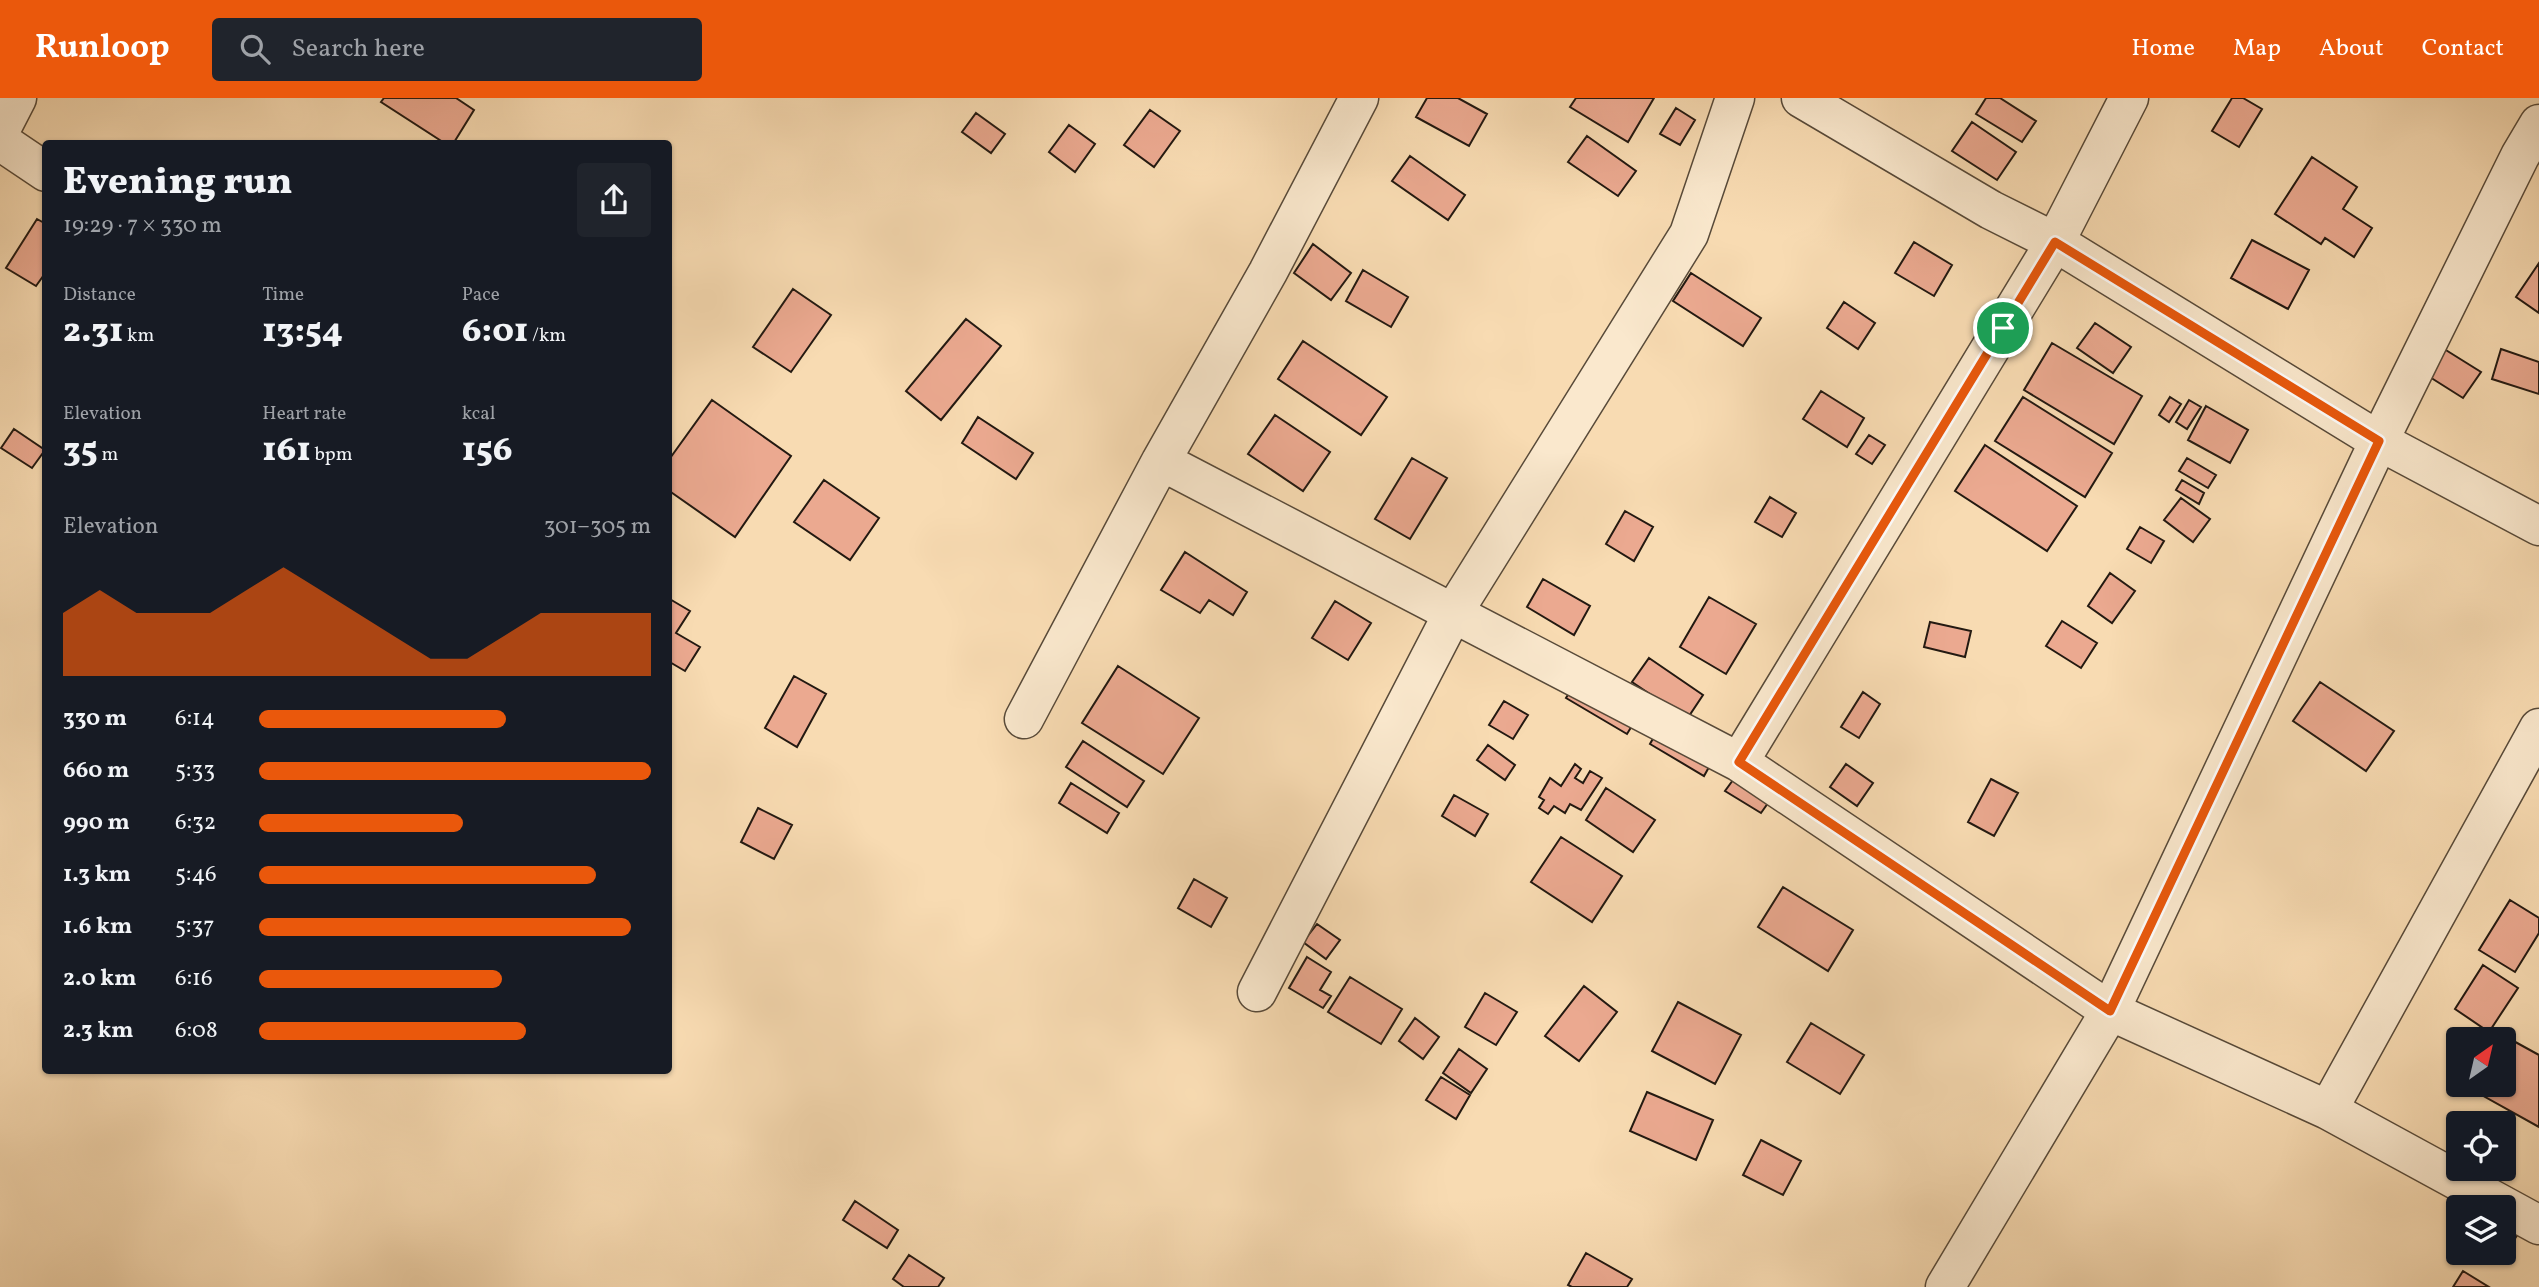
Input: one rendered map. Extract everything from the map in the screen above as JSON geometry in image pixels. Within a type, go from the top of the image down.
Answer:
[{"type":"street","points":[[0,131],[17,98]]},
{"type":"street","points":[[1024,719],[1161,461],[1268,272],[1359,98]]},
{"type":"street","points":[[1257,992],[1453,614],[1689,234],[1735,98]]},
{"type":"street","points":[[1801,98],[1991,210],[2055,242],[2379,441],[2539,526]]},
{"type":"street","points":[[1739,762],[2055,242],[2129,98]]},
{"type":"street","points":[[1945,1287],[2110,1011],[2379,441],[2520,156],[2539,124]]},
{"type":"street","points":[[0,141],[42,169]]},
{"type":"street","points":[[1161,461],[1739,762],[2110,1011],[2328,1110],[2539,1225]]},
{"type":"street","points":[[2328,1110],[2539,728]]},
{"type":"building","points":[[384,98],[456,98],[474,110],[455,140],[440,140],[381,102]]},
{"type":"building","points":[[1427,98],[1458,98],[1487,114],[1469,146],[1416,117]]},
{"type":"building","points":[[1576,98],[1654,98],[1628,142],[1570,107]]},
{"type":"building","points":[[1986,98],[2000,98],[2036,121],[2022,142],[1976,114]]},
{"type":"building","points":[[2232,98],[2243,98],[2262,109],[2239,147],[2212,131]]},
{"type":"building","points":[[1676,108],[1695,120],[1680,145],[1660,134]]},
{"type":"building","points":[[1150,110],[1180,131],[1154,167],[1124,145]]},
{"type":"building","points":[[976,113],[1005,134],[991,153],[962,132]]},
{"type":"building","points":[[1972,122],[2016,152],[1997,180],[1952,151]]},
{"type":"building","points":[[1069,125],[1095,144],[1075,172],[1049,152]]},
{"type":"building","points":[[1587,136],[1636,171],[1618,196],[1568,162]]},
{"type":"building","points":[[1410,156],[1465,195],[1448,220],[1392,181]]},
{"type":"building","points":[[2312,157],[2357,187],[2343,209],[2372,228],[2354,257],[2325,238],[2321,244],[2275,214]]},
{"type":"building","points":[[37,219],[42,222],[42,278],[36,286],[6,268]]},
{"type":"building","points":[[2252,240],[2309,270],[2288,309],[2231,278]]},
{"type":"building","points":[[1914,242],[1952,265],[1934,296],[1895,273]]},
{"type":"building","points":[[1313,244],[1351,273],[1331,300],[1294,273]]},
{"type":"building","points":[[2539,263],[2539,313],[2516,297]]},
{"type":"building","points":[[1363,270],[1408,297],[1391,327],[1346,301]]},
{"type":"building","points":[[1691,273],[1761,318],[1743,346],[1673,301]]},
{"type":"building","points":[[793,289],[831,315],[791,372],[753,347]]},
{"type":"building","points":[[1844,302],[1875,323],[1858,349],[1827,328]]},
{"type":"building","points":[[966,319],[1001,346],[941,420],[906,391]]},
{"type":"building","points":[[2095,323],[2131,347],[2113,373],[2077,348]]},
{"type":"building","points":[[1303,341],[1387,397],[1361,435],[1278,379]]},
{"type":"building","points":[[2052,343],[2142,396],[2114,444],[2024,390]]},
{"type":"building","points":[[2441,347],[2481,372],[2463,398],[2425,374]]},
{"type":"building","points":[[2501,349],[2539,362],[2539,394],[2492,379]]},
{"type":"building","points":[[1821,391],[1864,418],[1847,447],[1803,419]]},
{"type":"building","points":[[2023,397],[2112,453],[2085,497],[1995,441]]},
{"type":"building","points":[[2170,397],[2181,404],[2169,422],[2159,415]]},
{"type":"building","points":[[712,400],[791,456],[735,537],[672,493],[672,455]]},
{"type":"building","points":[[2189,400],[2201,407],[2187,429],[2176,422]]},
{"type":"building","points":[[2206,406],[2248,430],[2230,463],[2188,440]]},
{"type":"building","points":[[1275,415],[1330,452],[1303,491],[1248,454]]},
{"type":"building","points":[[978,417],[1033,453],[1016,479],[962,443]]},
{"type":"building","points":[[14,429],[42,448],[42,454],[32,468],[1,448]]},
{"type":"building","points":[[1869,435],[1885,445],[1872,464],[1856,454]]},
{"type":"building","points":[[1985,445],[2077,506],[2047,551],[1955,491]]},
{"type":"building","points":[[1412,458],[1447,478],[1410,539],[1375,519]]},
{"type":"building","points":[[2187,458],[2216,475],[2208,488],[2179,471]]},
{"type":"building","points":[[824,480],[879,518],[850,560],[794,522]]},
{"type":"building","points":[[2182,480],[2204,493],[2199,504],[2176,490]]},
{"type":"building","points":[[1770,497],[1796,513],[1782,537],[1755,522]]},
{"type":"building","points":[[2181,498],[2210,519],[2193,542],[2164,520]]},
{"type":"building","points":[[1625,511],[1653,527],[1634,561],[1606,544]]},
{"type":"building","points":[[2140,527],[2164,541],[2151,563],[2127,549]]},
{"type":"building","points":[[1185,552],[1247,592],[1233,615],[1209,600],[1200,613],[1161,590]]},
{"type":"building","points":[[2110,573],[2135,591],[2112,623],[2088,606]]},
{"type":"building","points":[[1543,579],[1590,606],[1574,635],[1527,607]]},
{"type":"building","points":[[1709,597],[1756,624],[1726,674],[1680,647]]},
{"type":"building","points":[[672,600],[690,611],[676,633],[700,647],[685,671],[672,663]]},
{"type":"building","points":[[1335,601],[1371,623],[1348,660],[1312,638]]},
{"type":"building","points":[[2062,621],[2097,643],[2081,668],[2046,646]]},
{"type":"building","points":[[1930,622],[1971,631],[1965,657],[1924,647]]},
{"type":"building","points":[[1649,658],[1703,695],[1687,719],[1632,682]]},
{"type":"building","points":[[1118,666],[1199,718],[1163,774],[1082,723]]},
{"type":"building","points":[[794,676],[826,694],[797,747],[765,728]]},
{"type":"building","points":[[2320,682],[2394,731],[2366,771],[2293,721]]},
{"type":"building","points":[[1573,687],[1633,724],[1627,734],[1566,698]]},
{"type":"building","points":[[1863,692],[1880,704],[1859,738],[1841,727]]},
{"type":"building","points":[[1504,701],[1528,715],[1513,739],[1489,725]]},
{"type":"building","points":[[1655,735],[1709,767],[1704,776],[1650,744]]},
{"type":"building","points":[[1083,741],[1144,781],[1127,807],[1066,767]]},
{"type":"building","points":[[1488,745],[1515,765],[1505,780],[1477,760]]},
{"type":"building","points":[[1575,764],[1581,769],[1575,778],[1583,783],[1590,771],[1602,778],[1581,810],[1570,804],[1565,813],[1554,806],[1548,814],[1539,808],[1544,800],[1539,797],[1550,778],[1561,786]]},
{"type":"building","points":[[1846,764],[1873,783],[1857,806],[1830,787]]},
{"type":"building","points":[[1991,779],[2018,793],[1994,836],[1968,822]]},
{"type":"building","points":[[1733,780],[1768,803],[1761,813],[1725,791]]},
{"type":"building","points":[[1071,783],[1119,813],[1107,833],[1059,803]]},
{"type":"building","points":[[1606,788],[1655,820],[1633,852],[1586,820]]},
{"type":"building","points":[[1454,795],[1488,814],[1475,836],[1442,816]]},
{"type":"building","points":[[758,808],[792,825],[774,859],[741,842]]},
{"type":"building","points":[[1561,837],[1622,876],[1592,922],[1531,882]]},
{"type":"building","points":[[1194,879],[1227,898],[1211,927],[1178,908]]},
{"type":"building","points":[[1783,887],[1853,930],[1828,971],[1758,927]]},
{"type":"building","points":[[2510,900],[2539,918],[2539,933],[2515,972],[2479,950]]},
{"type":"building","points":[[1317,924],[1340,940],[1326,959],[1303,942]]},
{"type":"building","points":[[1307,957],[1331,972],[1320,990],[1331,996],[1323,1008],[1289,988]]},
{"type":"building","points":[[2483,965],[2518,988],[2492,1027],[2482,1027],[2455,1009]]},
{"type":"building","points":[[1350,977],[1402,1009],[1381,1044],[1328,1012]]},
{"type":"building","points":[[1584,986],[1617,1012],[1579,1061],[1545,1036]]},
{"type":"building","points":[[1485,993],[1517,1012],[1496,1045],[1465,1027]]},
{"type":"building","points":[[1678,1002],[1741,1035],[1715,1084],[1652,1051]]},
{"type":"building","points":[[1415,1018],[1439,1037],[1423,1059],[1399,1041]]},
{"type":"building","points":[[1811,1023],[1864,1055],[1840,1094],[1787,1062]]},
{"type":"building","points":[[2516,1042],[2539,1055],[2539,1127],[2516,1114],[2516,1111],[2510,1111],[2485,1097],[2516,1097]]},
{"type":"building","points":[[1459,1049],[1487,1069],[1471,1093],[1443,1073]]},
{"type":"building","points":[[1441,1077],[1470,1095],[1456,1119],[1426,1100]]},
{"type":"building","points":[[1647,1092],[1713,1120],[1696,1160],[1630,1131]]},
{"type":"building","points":[[1761,1140],[1801,1161],[1783,1195],[1743,1175]]},
{"type":"building","points":[[855,1201],[898,1230],[887,1248],[843,1220]]},
{"type":"building","points":[[1586,1253],[1632,1279],[1627,1287],[1568,1285]]},
{"type":"building","points":[[909,1255],[944,1278],[938,1287],[904,1287],[893,1279]]},
{"type":"building","points":[[2463,1271],[2489,1287],[2453,1287]]},
{"type":"route","points":[[2055,242],[2379,441],[2110,1011],[1739,762],[2003,328],[2055,242]]}]
